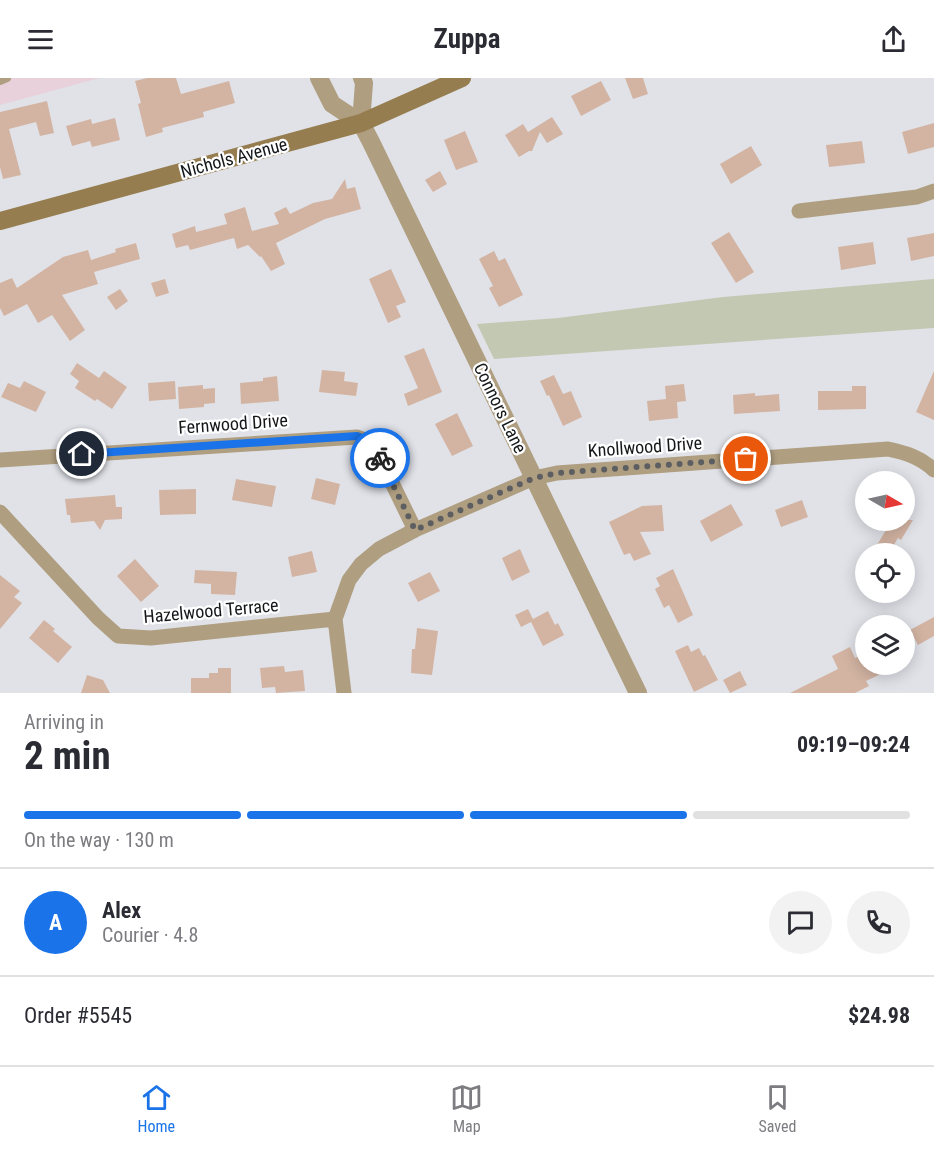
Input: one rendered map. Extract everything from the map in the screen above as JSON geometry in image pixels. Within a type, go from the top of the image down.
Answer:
[{"type":"main road","name":"Nichols Avenue","points":[[0,221],[361,123],[462,78]]},
{"type":"street","points":[[319,78],[332,104],[361,123],[364,83],[362,78]]},
{"type":"street","name":"Connors Lane","points":[[361,123],[638,693]]},
{"type":"street","points":[[799,211],[917,197],[934,191]]},
{"type":"street","name":"Fernwood Drive","points":[[0,460],[357,436],[368,441],[376,450],[415,530]]},
{"type":"street","name":"Knollwood Drive","points":[[335,619],[349,580],[361,564],[380,549],[415,530],[534,478],[557,473],[888,449],[922,459],[934,470]]},
{"type":"street","name":"Hazelwood Terrace","points":[[0,512],[98,618],[118,636],[151,638],[335,619]]},
{"type":"street","points":[[335,619],[344,693]]},
{"type":"lane","points":[[0,81],[7,78]]},
{"type":"shaded area","points":[[0,78],[100,78],[0,105]]},
{"type":"green space","points":[[934,279],[934,328],[494,359],[477,324],[558,318],[723,297]]},
{"type":"building","points":[[147,78],[176,78],[181,94],[229,81],[235,103],[203,112],[204,117],[162,128],[163,132],[146,137],[135,81]]},
{"type":"building","points":[[625,78],[643,78],[648,94],[633,99]]},
{"type":"building","points":[[601,81],[611,100],[581,116],[571,96]]},
{"type":"building","points":[[47,101],[54,133],[40,136],[36,122],[9,129],[21,175],[3,179],[0,167],[0,112]]},
{"type":"building","points":[[552,117],[563,134],[547,143],[540,132],[532,151],[519,157],[505,135],[523,124],[528,132]]},
{"type":"building","points":[[115,118],[120,140],[92,147],[90,141],[72,146],[66,126],[91,119],[92,124]]},
{"type":"building","points":[[934,123],[934,147],[908,154],[902,132]]},
{"type":"building","points":[[465,131],[478,162],[456,170],[444,140]]},
{"type":"building","points":[[862,141],[865,163],[829,167],[826,145]]},
{"type":"building","points":[[751,146],[762,165],[731,184],[720,164]]},
{"type":"building","points":[[440,171],[447,184],[433,192],[425,180]]},
{"type":"building","points":[[345,179],[347,189],[355,187],[361,209],[325,219],[276,243],[285,264],[271,271],[261,256],[248,245],[237,249],[234,238],[190,250],[188,245],[176,248],[172,234],[195,226],[196,232],[227,224],[224,214],[245,207],[252,231],[279,224],[274,213],[286,207],[290,214],[313,203],[332,199]]},
{"type":"building","points":[[729,232],[754,272],[736,283],[711,243]]},
{"type":"building","points":[[934,233],[934,256],[911,261],[907,238]]},
{"type":"building","points":[[873,242],[876,264],[841,270],[838,247]]},
{"type":"building","points":[[136,243],[140,259],[94,272],[98,284],[62,295],[85,330],[70,341],[52,315],[38,323],[27,304],[4,316],[0,308],[0,283],[12,278],[17,288],[63,257],[88,250],[91,260],[116,252],[115,249]]},
{"type":"building","points":[[494,251],[499,261],[505,258],[523,295],[499,307],[489,288],[493,286],[479,259]]},
{"type":"building","points":[[391,269],[406,302],[396,306],[401,317],[388,323],[369,279]]},
{"type":"building","points":[[165,279],[169,293],[156,297],[151,283]]},
{"type":"building","points":[[120,289],[128,301],[116,310],[107,297]]},
{"type":"building","points":[[424,348],[442,392],[408,406],[404,394],[418,388],[404,356]]},
{"type":"building","points":[[77,363],[99,378],[104,371],[127,387],[112,409],[75,388],[79,381],[70,374]]},
{"type":"building","points":[[322,370],[345,372],[344,381],[358,383],[356,396],[319,392]]},
{"type":"building","points":[[934,371],[934,420],[916,412]]},
{"type":"building","points":[[554,375],[563,394],[571,391],[582,417],[563,426],[540,381]]},
{"type":"building","points":[[277,376],[279,401],[241,404],[240,383],[263,381],[263,378]]},
{"type":"building","points":[[24,381],[46,392],[36,412],[1,397],[8,383],[20,388]]},
{"type":"building","points":[[175,381],[176,399],[149,401],[148,383]]},
{"type":"building","points":[[684,384],[686,401],[677,402],[678,418],[649,421],[647,401],[666,399],[665,386]]},
{"type":"building","points":[[203,385],[203,389],[215,388],[215,403],[204,404],[204,407],[179,409],[178,387]]},
{"type":"building","points":[[852,386],[866,386],[866,409],[818,410],[818,391],[852,391]]},
{"type":"building","points":[[755,393],[755,396],[779,394],[780,411],[734,414],[733,395]]},
{"type":"building","points":[[457,413],[473,446],[452,456],[435,424]]},
{"type":"building","points":[[316,478],[340,484],[335,505],[311,499]]},
{"type":"building","points":[[236,479],[276,486],[272,507],[232,500]]},
{"type":"building","points":[[196,489],[196,514],[160,515],[159,490]]},
{"type":"building","points":[[115,495],[116,507],[122,507],[122,519],[105,520],[100,530],[94,521],[71,523],[70,515],[67,515],[65,499]]},
{"type":"building","points":[[802,500],[808,517],[781,527],[775,510]]},
{"type":"building","points":[[731,504],[743,525],[711,542],[700,521]]},
{"type":"building","points":[[662,505],[664,531],[640,532],[651,554],[634,561],[630,553],[624,555],[609,522],[642,506]]},
{"type":"building","points":[[885,531],[906,531],[901,540],[898,538],[895,543],[878,543]]},
{"type":"building","points":[[520,549],[530,572],[512,581],[502,558]]},
{"type":"building","points":[[312,551],[317,572],[292,577],[288,557]]},
{"type":"building","points":[[135,559],[159,586],[141,602],[117,576]]},
{"type":"building","points":[[673,569],[693,615],[678,623],[669,605],[664,608],[655,589],[660,586],[656,578]]},
{"type":"building","points":[[195,570],[237,572],[235,595],[211,594],[211,584],[194,583]]},
{"type":"building","points":[[430,572],[440,591],[418,602],[408,583]]},
{"type":"building","points":[[0,575],[20,591],[14,597],[22,603],[0,629]]},
{"type":"building","points":[[528,609],[533,619],[548,611],[555,625],[558,623],[564,635],[543,646],[531,622],[521,627],[515,615]]},
{"type":"building","points":[[934,617],[934,636],[918,645],[915,639],[915,627]]},
{"type":"building","points":[[44,620],[72,647],[58,663],[29,638]]},
{"type":"building","points":[[417,628],[438,631],[432,675],[411,673],[412,649],[415,649]]},
{"type":"building","points":[[688,645],[691,652],[699,648],[703,656],[705,655],[718,680],[694,692],[675,651]]},
{"type":"building","points":[[850,647],[855,658],[855,675],[879,675],[866,681],[869,686],[855,693],[790,693],[838,669],[832,656]]},
{"type":"building","points":[[284,666],[285,672],[303,670],[305,691],[276,693],[275,687],[262,688],[260,668]]},
{"type":"building","points":[[218,668],[231,668],[231,693],[191,693],[191,678],[209,678],[209,673],[218,673]]},
{"type":"building","points":[[740,671],[747,685],[730,693],[723,680]]},
{"type":"building","points":[[87,675],[103,680],[110,693],[81,693]]},
{"type":"way so far","points":[[380,458],[415,530],[534,478],[557,473],[746,459]]},
{"type":"route","points":[[82,454],[357,436],[368,441],[380,458]]}]
